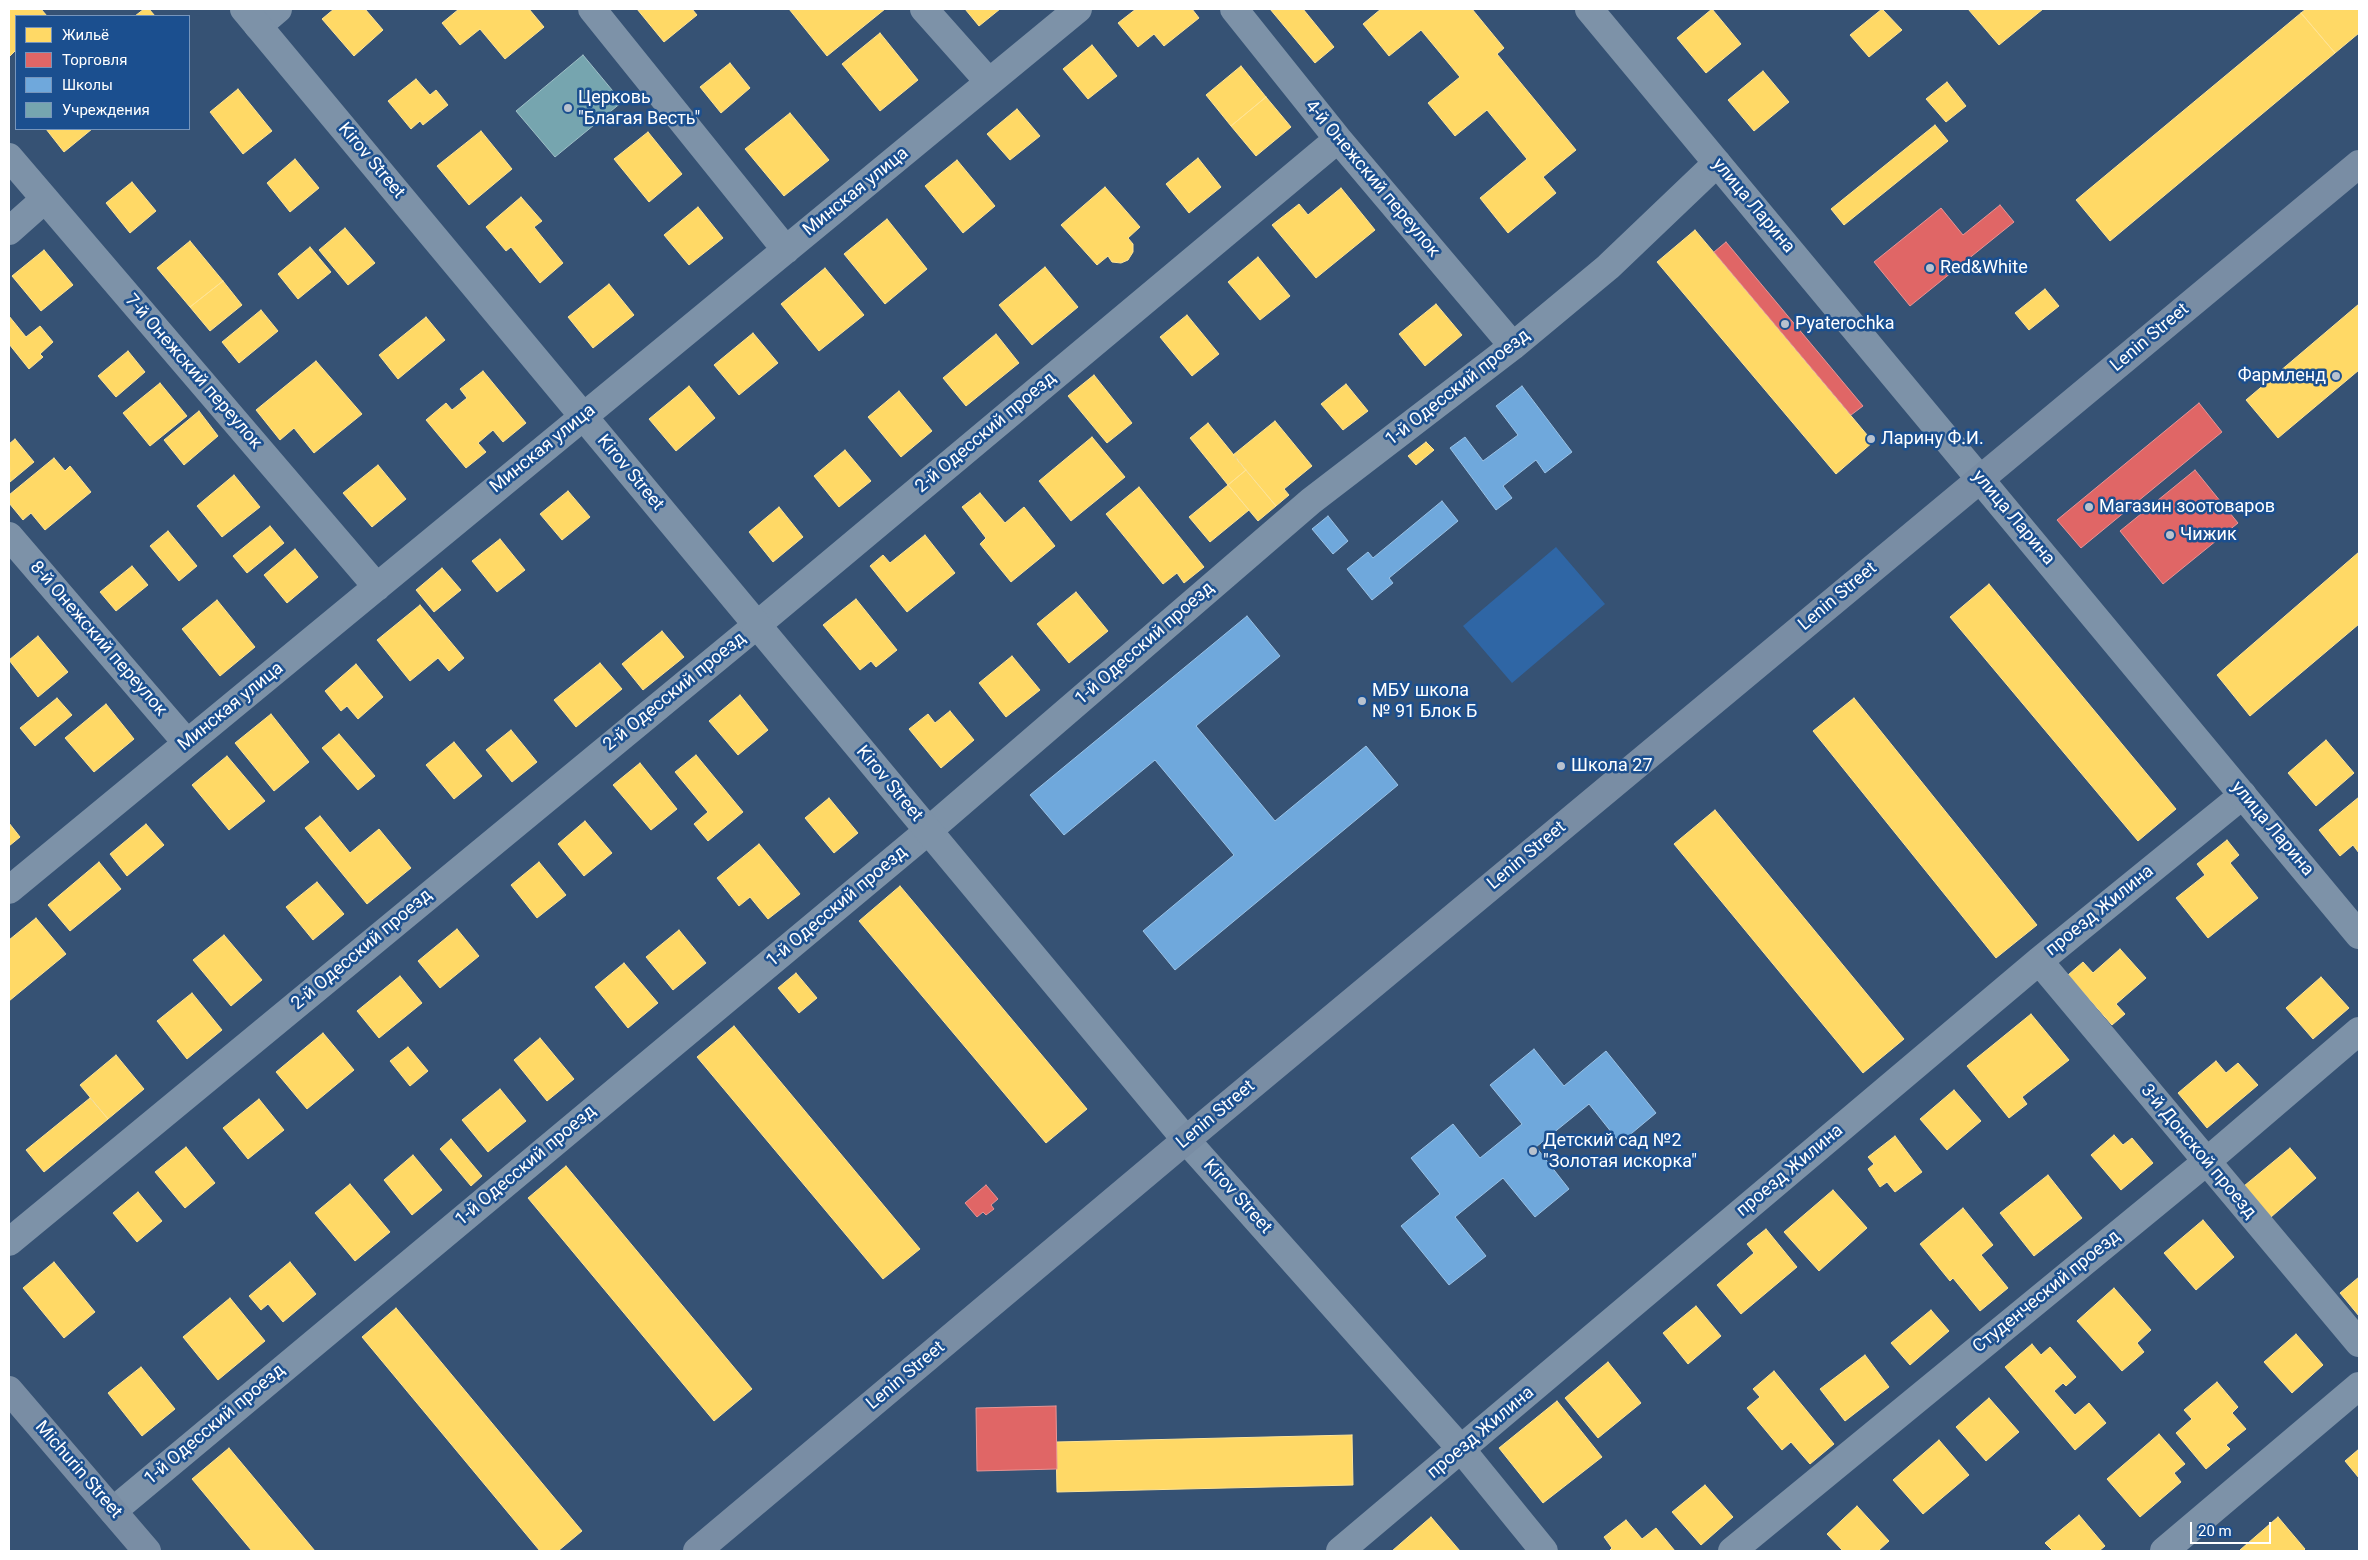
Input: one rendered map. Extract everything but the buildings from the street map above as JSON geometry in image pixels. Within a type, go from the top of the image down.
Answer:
[{"type":"main road","name":"Lenin Street","points":[[697,1551],[1186,1140],[2359,164]]},
{"type":"main road","name":"Michurin Street","points":[[9,1390],[147,1551]]},
{"type":"street","points":[[592,9],[786,250]]},
{"type":"street","points":[[924,9],[989,82]]},
{"type":"street","name":"Минская улица","points":[[9,890],[1078,9]]},
{"type":"street","name":"4-й Онежский переулок","points":[[1234,9],[1338,139],[1513,346]]},
{"type":"street","name":"улица Ларина","points":[[1589,9],[2359,934]]},
{"type":"street","name":"Kirov Street","points":[[260,14],[583,417],[1186,1140],[1461,1449],[1544,1551]]},
{"type":"street","name":"2-й Одесский проезд","points":[[9,1242],[757,625],[1338,139]]},
{"type":"street","name":"7-й Онежский переулок","points":[[9,157],[377,587]]},
{"type":"street","name":"1-й Одесский проезд","points":[[113,1511],[928,831],[1311,502],[1513,346],[1608,267],[1717,163]]},
{"type":"street","points":[[9,231],[45,199]]},
{"type":"street","name":"8-й Онежский переулок","points":[[9,536],[187,743]]},
{"type":"street","name":"проезд Жилина","points":[[1340,1551],[2039,961],[2243,795]]},
{"type":"street","name":"3-й Донской проезд","points":[[2039,961],[2359,1343]]},
{"type":"street","name":"Студенческий проезд","points":[[1732,1551],[2206,1162],[2359,1031]]},
{"type":"street","points":[[2180,1546],[2359,1386]]},
{"type":"shaded area","points":[[1556,547],[1605,604],[1512,683],[1463,626]]},
{"type":"place","name":"Церковь \"Благая Весть\"","points":[[568,108]]},
{"type":"place","name":"Red&White","points":[[1930,268]]},
{"type":"place","name":"Pyaterochka","points":[[1785,324]]},
{"type":"place","name":"Фармленд","points":[[2336,376]]},
{"type":"place","name":"Ларину Ф.И.","points":[[1871,439]]},
{"type":"place","name":"Магазин зоотоваров","points":[[2089,507]]},
{"type":"place","name":"Чижик","points":[[2170,535]]},
{"type":"place","name":"МБУ школа № 91 Блок Б","points":[[1362,701]]},
{"type":"place","name":"Школа 27","points":[[1561,766]]},
{"type":"place","name":"Детский сад №2 \"Золотая искорка\"","points":[[1533,1151]]}]
